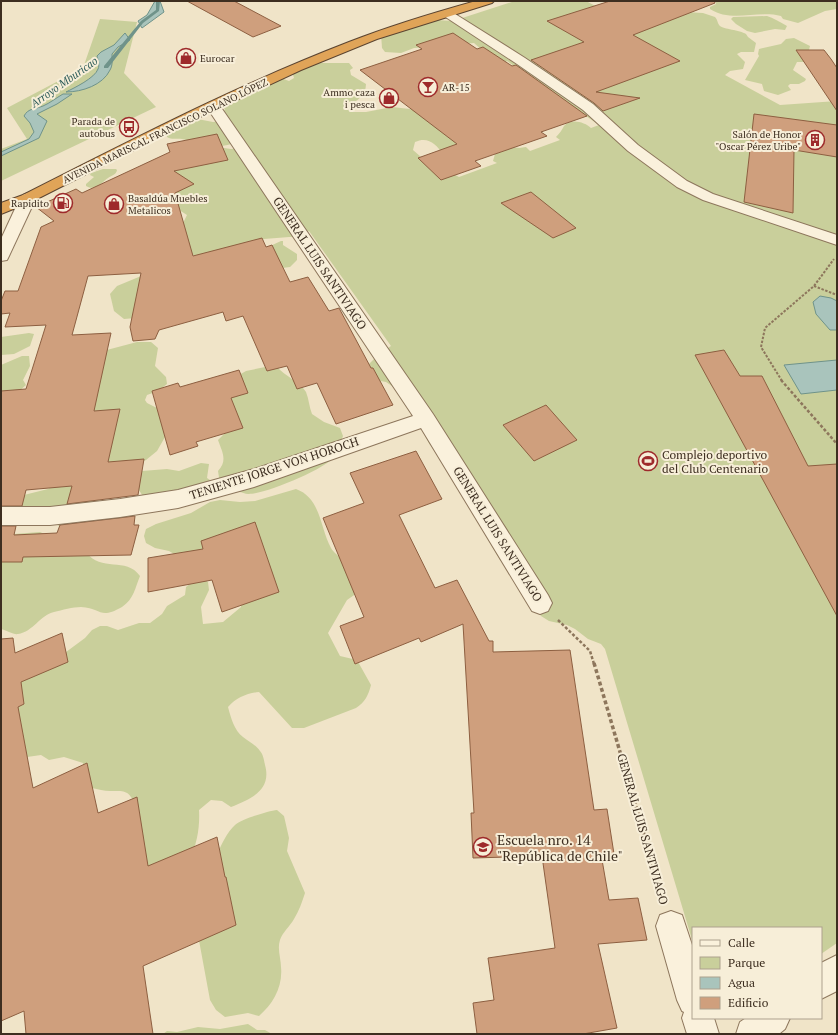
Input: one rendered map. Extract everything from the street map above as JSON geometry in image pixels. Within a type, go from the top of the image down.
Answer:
[{"type":"highway","name":"AVENIDA MARISCAL FRANCISCO SOLANO LÓPEZ","points":[[52,172],[271,67],[357,34],[461,1]]},
{"type":"highway","name":"AVENIDA MARISCAL FRANCISCO SOLANO LÓPEZ","points":[[1,209],[28,198],[212,106],[336,51],[367,39],[488,1]]},
{"type":"street","points":[[448,14],[588,107],[633,148],[682,184],[708,197],[837,240]]},
{"type":"street","name":"GENERAL LUIS SANTIVIAGO","points":[[212,106],[426,419],[540,603]]},
{"type":"street","points":[[1,256],[28,198]]},
{"type":"street","name":"TENIENTE JORGE VON HOROCH","points":[[1,516],[50,516],[120,508],[178,499],[254,478],[426,419]]},
{"type":"street","points":[[671,926],[692,997]]},
{"type":"street","points":[[822,982],[837,971]]},
{"type":"street","points":[[698,1019],[703,1034]]},
{"type":"street","points":[[752,1034],[773,1019]]},
{"type":"path","points":[[837,255],[814,286],[765,328],[761,347],[784,383],[837,444]]},
{"type":"path","points":[[814,286],[837,295]]},
{"type":"path","name":"GENERAL LUIS SANTIVIAGO","points":[[540,603],[590,652],[671,926]]},
{"type":"green space","name":"Complejo deportivo del Club Centenario","points":[[515,1],[586,1],[641,30],[686,12],[703,13],[715,17],[719,25],[722,27],[746,34],[756,43],[754,52],[741,52],[737,54],[745,62],[743,69],[730,71],[725,75],[780,105],[837,101],[837,943],[822,953],[822,927],[692,927],[692,940],[605,649],[601,644],[588,639],[575,629],[567,625],[549,621],[541,616],[500,560],[435,448],[430,445],[401,392],[386,382],[375,380],[368,365],[379,354],[391,346],[309,231],[302,236],[264,239],[249,245],[195,256],[190,253],[182,225],[187,215],[173,206],[159,161],[224,148],[231,149],[248,147],[242,138],[235,143],[212,146],[167,137],[166,132],[192,118],[213,122],[229,120],[223,111],[225,110],[221,102],[278,77],[289,81],[294,78],[292,71],[311,63],[349,63],[353,68],[350,70],[351,75],[366,84],[363,95],[360,98],[354,102],[346,104],[354,112],[366,112],[392,107],[419,110],[464,145],[443,154],[438,147],[431,142],[420,140],[415,142],[413,150],[421,157],[459,177],[497,163],[493,161],[495,154],[511,147],[526,147],[530,151],[560,140],[556,137],[564,126],[570,122],[578,122],[591,128],[599,125],[507,61],[504,63],[482,50],[474,43],[414,48],[401,53],[385,52],[382,48],[381,34],[435,20],[453,21]]},
{"type":"green space","points":[[715,1],[837,1],[837,9],[825,11],[798,23],[783,19],[781,16],[763,14],[736,16],[718,13],[710,9],[710,7],[716,4]]},
{"type":"green space","points":[[767,16],[787,26],[785,30],[775,29],[755,33],[747,31],[731,19],[733,17]]},
{"type":"green space","points":[[100,19],[137,22],[124,73],[156,107],[1,181],[1,149],[27,139],[7,108],[83,68]]},
{"type":"green space","points":[[794,38],[810,46],[806,62],[797,62],[793,70],[806,79],[805,81],[799,84],[790,84],[788,86],[791,90],[778,95],[764,91],[762,84],[745,80],[759,56],[759,49],[781,44],[786,39]]},
{"type":"green space","points":[[103,169],[117,170],[115,174],[96,187],[90,188],[86,186],[86,184],[94,177],[90,175],[91,173]]},
{"type":"green space","points":[[283,241],[283,245],[297,254],[297,260],[290,267],[282,268],[268,247]]},
{"type":"green space","points":[[146,274],[136,318],[124,319],[114,311],[110,294],[117,286]]},
{"type":"green space","points":[[29,333],[34,334],[30,346],[14,354],[1,355],[1,337]]},
{"type":"green space","points":[[137,342],[151,342],[158,348],[155,366],[166,377],[167,384],[158,391],[147,395],[145,400],[147,403],[157,408],[169,430],[157,451],[146,460],[127,469],[118,479],[39,397],[103,351]]},
{"type":"green space","points":[[22,356],[29,356],[30,366],[23,380],[26,385],[18,392],[1,393],[1,365]]},
{"type":"green space","points":[[270,366],[277,367],[301,386],[306,392],[312,414],[324,422],[340,428],[343,436],[335,456],[320,468],[280,486],[267,490],[248,494],[234,492],[227,494],[221,490],[218,471],[223,463],[223,456],[218,440],[229,429],[225,405],[239,375],[246,371]]},
{"type":"green space","points":[[201,463],[209,464],[207,478],[213,482],[144,498],[137,487],[139,475],[142,471],[167,469],[179,471]]},
{"type":"green space","points":[[60,481],[96,492],[100,506],[81,519],[59,526],[55,523],[10,508],[20,496],[48,489]]},
{"type":"green space","points":[[296,489],[304,493],[315,506],[327,540],[333,551],[340,558],[348,571],[357,593],[347,600],[328,633],[340,656],[357,660],[371,685],[369,692],[364,701],[356,708],[304,728],[292,728],[259,692],[246,695],[235,701],[228,707],[235,727],[245,739],[261,752],[263,757],[266,774],[263,787],[246,801],[231,807],[222,801],[211,800],[199,810],[198,835],[190,860],[142,869],[135,805],[131,796],[123,791],[106,791],[92,788],[83,774],[83,763],[64,757],[49,760],[41,755],[27,757],[1,692],[62,655],[85,638],[92,630],[100,626],[107,626],[118,630],[139,623],[150,623],[162,614],[167,606],[185,595],[186,587],[195,580],[202,578],[208,582],[209,590],[201,607],[203,624],[223,622],[241,607],[242,595],[169,551],[155,548],[146,543],[144,536],[146,529],[156,524],[191,513],[210,502],[220,500],[240,502],[255,501]]},
{"type":"green space","points":[[40,532],[86,552],[99,562],[121,565],[134,570],[140,576],[134,593],[126,604],[109,613],[81,607],[54,612],[45,616],[28,630],[18,634],[1,629],[1,535]]},
{"type":"green space","points":[[277,810],[284,816],[289,838],[287,851],[305,893],[296,916],[280,940],[279,947],[281,974],[279,988],[273,1000],[259,1016],[248,1013],[225,1017],[216,1010],[210,1000],[198,935],[217,855],[222,843],[235,825],[243,820]]},
{"type":"green space","points":[[248,1024],[257,1030],[265,1030],[272,1034],[163,1034],[167,1031],[177,1032],[198,1027],[220,1029]]},
{"type":"water","points":[[155,1],[160,1],[164,12],[142,28],[138,21],[147,15]]},
{"type":"water","points":[[125,33],[130,40],[118,47],[112,54],[111,68],[102,80],[91,87],[79,91],[66,92],[93,76],[99,67],[97,56],[114,45]]},
{"type":"water","points":[[63,94],[72,94],[57,104],[37,114],[47,121],[39,138],[1,156],[1,152],[29,139],[34,132],[30,123],[24,116],[26,113],[30,110],[46,105]]},
{"type":"water","points":[[820,296],[837,301],[837,330],[830,330],[816,314],[813,302]]},
{"type":"water","points":[[837,360],[837,390],[801,394],[784,365]]},
{"type":"building","points":[[187,1],[234,1],[281,26],[253,37]]},
{"type":"building","points":[[610,1],[714,1],[715,3],[633,35],[680,61],[596,92],[640,98],[603,111],[594,103],[531,60],[584,42],[547,21]]},
{"type":"building","points":[[453,33],[477,49],[483,47],[512,66],[516,65],[587,116],[541,132],[547,136],[475,161],[481,166],[441,180],[418,158],[457,144],[360,70],[422,49],[416,45]]},
{"type":"building","points":[[796,50],[824,50],[831,59],[837,68],[837,111]]},
{"type":"building","points":[[754,114],[837,125],[837,157],[794,150],[793,213],[744,202]]},
{"type":"building","points":[[217,134],[228,160],[174,171],[194,184],[175,193],[193,256],[262,238],[266,247],[272,245],[290,282],[308,277],[329,311],[339,308],[371,368],[373,368],[393,405],[336,424],[317,383],[297,389],[287,366],[267,371],[243,316],[226,321],[223,312],[159,330],[155,339],[133,341],[130,327],[141,273],[88,276],[72,335],[111,333],[94,411],[120,409],[108,462],[144,459],[138,495],[67,504],[72,486],[26,490],[22,506],[1,506],[1,391],[26,389],[46,325],[5,327],[10,313],[1,314],[1,301],[5,291],[18,291],[41,227],[54,221],[36,207],[76,189],[82,193],[170,152],[167,144]]},
{"type":"building","points":[[531,192],[576,228],[553,238],[501,203]]},
{"type":"building","points":[[724,350],[740,376],[762,376],[808,466],[837,464],[837,616],[695,355]]},
{"type":"building","points":[[239,370],[248,393],[231,398],[243,428],[196,442],[198,446],[170,455],[152,391],[178,383],[180,387]]},
{"type":"building","points":[[546,405],[577,440],[534,461],[503,425]]},
{"type":"building","points":[[416,451],[442,499],[399,515],[435,588],[457,580],[489,641],[493,641],[493,652],[570,650],[594,810],[607,809],[614,854],[601,854],[609,900],[638,898],[647,940],[598,944],[617,1028],[583,1034],[477,1034],[473,1003],[494,1000],[488,958],[555,948],[542,856],[473,858],[471,813],[474,813],[463,624],[421,642],[419,638],[355,664],[340,626],[364,617],[323,518],[364,503],[350,473]]},
{"type":"building","points":[[135,516],[134,525],[139,525],[131,555],[23,557],[22,562],[1,562],[1,526],[16,526],[14,535],[57,533],[60,525]]},
{"type":"building","points":[[255,522],[279,592],[222,612],[212,580],[148,592],[148,558],[203,549],[201,541]]},
{"type":"building","points":[[62,633],[68,662],[21,682],[24,704],[18,707],[33,788],[87,763],[98,813],[137,797],[148,866],[217,837],[236,925],[143,966],[153,1034],[26,1034],[24,1011],[1,1021],[1,639],[13,638],[15,653]]},
{"type":"waterway","name":"Arroyo Mburicao","points":[[106,67],[142,22],[158,10],[158,1]]},
{"type":"place","name":"Eurocar","points":[[186,58]]},
{"type":"place","name":"AR-15","points":[[428,87]]},
{"type":"place","name":"Ammo caza i pesca","points":[[389,98]]},
{"type":"place","name":"Parada de autobus","points":[[129,127]]},
{"type":"place","name":"Salón de Honor \"Oscar Pérez Uribe\"","points":[[815,140]]},
{"type":"place","name":"Rapidito","points":[[63,203]]},
{"type":"place","name":"Basaldúa Muebles Metalicos","points":[[114,204]]},
{"type":"place","name":"Complejo deportivo del Club Centenario","points":[[648,461]]},
{"type":"place","name":"Escuela nro. 14 \"República de Chile\"","points":[[483,847]]}]
